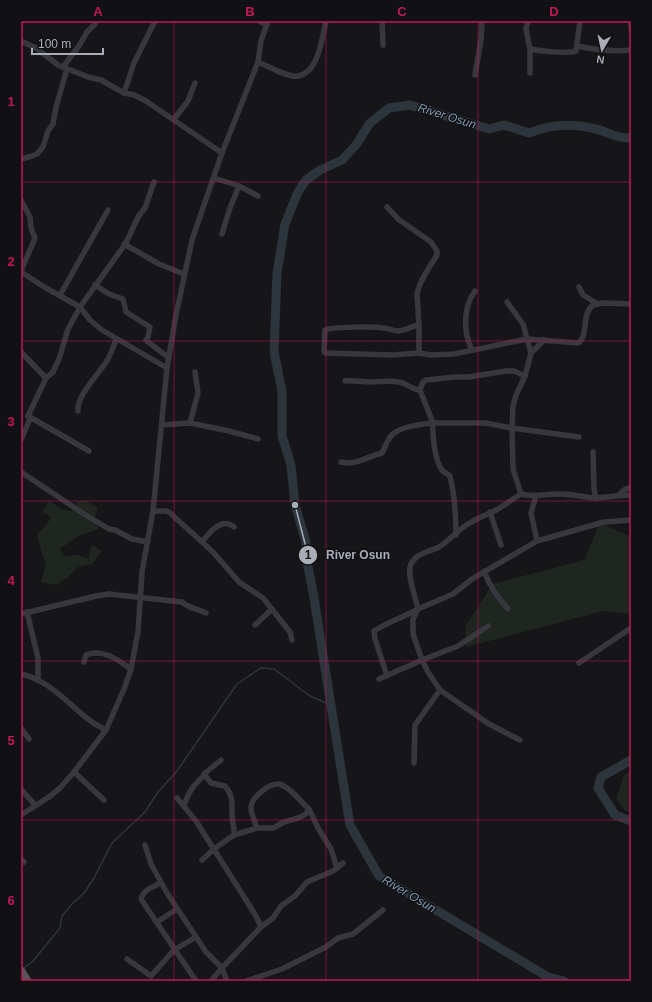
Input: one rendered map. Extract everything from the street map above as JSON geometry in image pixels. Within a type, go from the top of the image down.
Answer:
[{"type":"street","points":[[124,93],[134,63],[155,21]]},
{"type":"street","points":[[21,814],[60,788],[106,730],[131,669],[138,632],[142,572],[153,511],[168,357],[184,274],[192,240],[222,153],[258,62],[261,41],[268,23],[259,21]]},
{"type":"street","points":[[258,62],[285,74],[298,77],[305,74],[317,58],[326,21]]},
{"type":"street","points":[[382,21],[383,45]]},
{"type":"street","points":[[475,75],[481,40],[482,21]]},
{"type":"street","points":[[528,21],[526,29],[530,49],[530,73]]},
{"type":"street","points":[[530,49],[540,52],[576,51],[580,21]]},
{"type":"street","points":[[630,21],[631,30]]},
{"type":"street","points":[[21,159],[37,154],[43,148],[48,131],[53,124],[65,68],[87,32],[95,24]]},
{"type":"street","points":[[21,41],[36,48],[65,68],[88,77],[101,80],[124,93],[146,101],[222,153]]},
{"type":"street","points":[[577,46],[616,52],[631,50]]},
{"type":"street","points":[[174,119],[188,101],[195,82]]},
{"type":"street","points":[[214,178],[238,186],[258,196]]},
{"type":"street","points":[[21,440],[30,419],[28,416],[46,378],[53,372],[59,358],[68,329],[80,307],[126,243],[138,217],[145,208],[154,182]]},
{"type":"street","points":[[222,234],[238,186]]},
{"type":"street","points":[[21,200],[30,218],[31,228],[35,238],[21,272],[80,307],[90,320],[102,330],[167,368]]},
{"type":"street","points":[[387,207],[398,219],[431,242],[437,251],[437,255],[424,276],[417,294],[419,353]]},
{"type":"street","points":[[60,295],[108,210]]},
{"type":"street","points":[[124,244],[158,264],[184,274]]},
{"type":"street","points":[[95,285],[109,294],[123,299],[126,312],[150,327],[146,340],[168,357]]},
{"type":"street","points":[[578,286],[583,295],[596,303],[631,304]]},
{"type":"street","points":[[472,350],[467,336],[466,322],[468,303],[475,291]]},
{"type":"street","points":[[507,302],[523,324],[532,353]]},
{"type":"street","points":[[419,325],[399,331],[383,327],[352,326],[344,328],[326,328],[324,351],[325,353],[329,354],[402,355],[419,353],[431,355],[454,354],[528,339],[574,344],[582,341],[587,312],[590,307],[596,303]]},
{"type":"street","points":[[78,411],[77,406],[81,398],[108,360],[116,339]]},
{"type":"street","points":[[521,494],[513,469],[512,428],[514,401],[525,376],[532,353],[544,340]]},
{"type":"street","points":[[21,352],[46,378]]},
{"type":"street","points":[[456,534],[454,491],[450,476],[441,468],[436,456],[432,430],[433,423],[420,390],[423,382],[426,380],[469,377],[506,371],[514,371],[525,376]]},
{"type":"street","points":[[190,423],[198,393],[195,372]]},
{"type":"street","points":[[344,381],[396,381],[405,383],[416,390],[420,390]]},
{"type":"street","points":[[28,416],[89,451]]},
{"type":"street","points":[[162,425],[190,423],[258,439]]},
{"type":"street","points":[[341,462],[352,464],[373,455],[382,453],[391,435],[406,428],[422,424],[485,423],[579,437]]},
{"type":"street","points":[[593,452],[594,489],[596,498]]},
{"type":"street","points":[[21,472],[109,529],[115,530],[132,539],[148,542]]},
{"type":"street","points":[[619,494],[631,487]]},
{"type":"street","points":[[520,740],[489,724],[440,690],[428,672],[422,660],[414,634],[413,619],[418,609],[409,573],[411,565],[414,560],[422,554],[439,547],[464,527],[521,494],[536,496],[562,494],[596,498],[619,494],[631,495]]},
{"type":"street","points":[[536,496],[532,513],[537,541]]},
{"type":"street","points":[[153,511],[169,512],[213,552],[239,582],[263,598],[290,632],[292,640]]},
{"type":"street","points":[[490,512],[501,545]]},
{"type":"street","points":[[387,676],[375,639],[374,631],[418,609],[454,594],[484,571],[537,541],[604,522],[631,520]]},
{"type":"street","points":[[202,542],[218,525],[228,524],[234,527]]},
{"type":"street","points":[[484,571],[496,596],[508,609]]},
{"type":"street","points":[[21,614],[109,594],[182,602],[186,606],[196,608],[206,613]]},
{"type":"street","points":[[255,625],[272,610]]},
{"type":"street","points":[[27,612],[38,658],[38,680]]},
{"type":"street","points":[[379,679],[458,646],[488,626]]},
{"type":"street","points":[[579,664],[631,628]]},
{"type":"street","points":[[84,662],[87,654],[108,655],[131,669]]},
{"type":"street","points":[[21,674],[31,676],[55,690],[88,719],[106,730]]},
{"type":"street","points":[[414,763],[415,725],[440,690]]},
{"type":"street","points":[[21,728],[29,739]]},
{"type":"street","points":[[184,805],[189,791],[195,783],[206,775],[205,772],[216,765],[220,760]]},
{"type":"street","points":[[74,772],[104,800]]},
{"type":"street","points":[[206,775],[211,783],[225,786],[231,796],[233,804],[232,816],[234,835]]},
{"type":"street","points":[[257,828],[251,812],[251,804],[257,795],[272,784],[280,784],[294,792],[309,809],[318,828],[331,849],[337,868]]},
{"type":"street","points":[[21,789],[35,805]]},
{"type":"street","points":[[177,798],[184,805],[214,849],[256,916],[261,927]]},
{"type":"street","points":[[202,860],[214,849],[234,835],[257,828],[273,828],[284,822],[306,814],[309,809]]},
{"type":"street","points":[[144,845],[161,883],[206,952],[222,968],[227,981]]},
{"type":"street","points":[[212,981],[222,968],[261,927],[273,918],[281,906],[295,896],[307,882],[337,868],[343,863]]},
{"type":"street","points":[[161,883],[145,891],[141,898],[174,950],[196,981]]},
{"type":"street","points":[[157,922],[177,909]]},
{"type":"street","points":[[246,981],[282,969],[293,962],[326,947],[338,938],[353,934],[383,910]]},
{"type":"street","points":[[127,959],[151,976],[174,950],[196,937]]},
{"type":"shaded area","points":[[49,501],[62,509],[71,511],[78,501],[86,501],[98,508],[94,520],[99,529],[78,536],[60,549],[64,556],[77,555],[88,559],[92,545],[102,551],[92,564],[78,567],[57,585],[41,582],[46,563],[37,535],[51,517],[43,512]]},
{"type":"shaded area","points":[[600,523],[631,537],[631,614],[603,611],[466,647],[465,627],[493,584],[584,560]]},
{"type":"shaded area","points":[[631,771],[631,813],[625,811],[616,798],[624,775]]},
{"type":"waterway","name":"River Osun","points":[[564,981],[548,977],[379,876],[350,825],[307,562],[306,542],[295,505],[291,465],[282,436],[282,391],[274,352],[277,273],[285,224],[298,192],[306,180],[320,170],[342,160],[356,145],[370,123],[389,108],[410,105],[489,129],[504,125],[529,133],[553,126],[570,125],[587,127],[617,136],[631,138]]},
{"type":"waterway","points":[[24,968],[33,961],[60,928],[62,916],[84,893],[94,878],[112,843],[145,812],[158,792],[177,771],[237,684],[261,668],[274,669],[310,696],[324,702],[331,703]]},
{"type":"waterway","name":"River Osun","points":[[631,760],[601,777],[598,788],[615,815],[631,821]]},
{"type":"place","name":"River Osun","points":[[295,505]]}]
